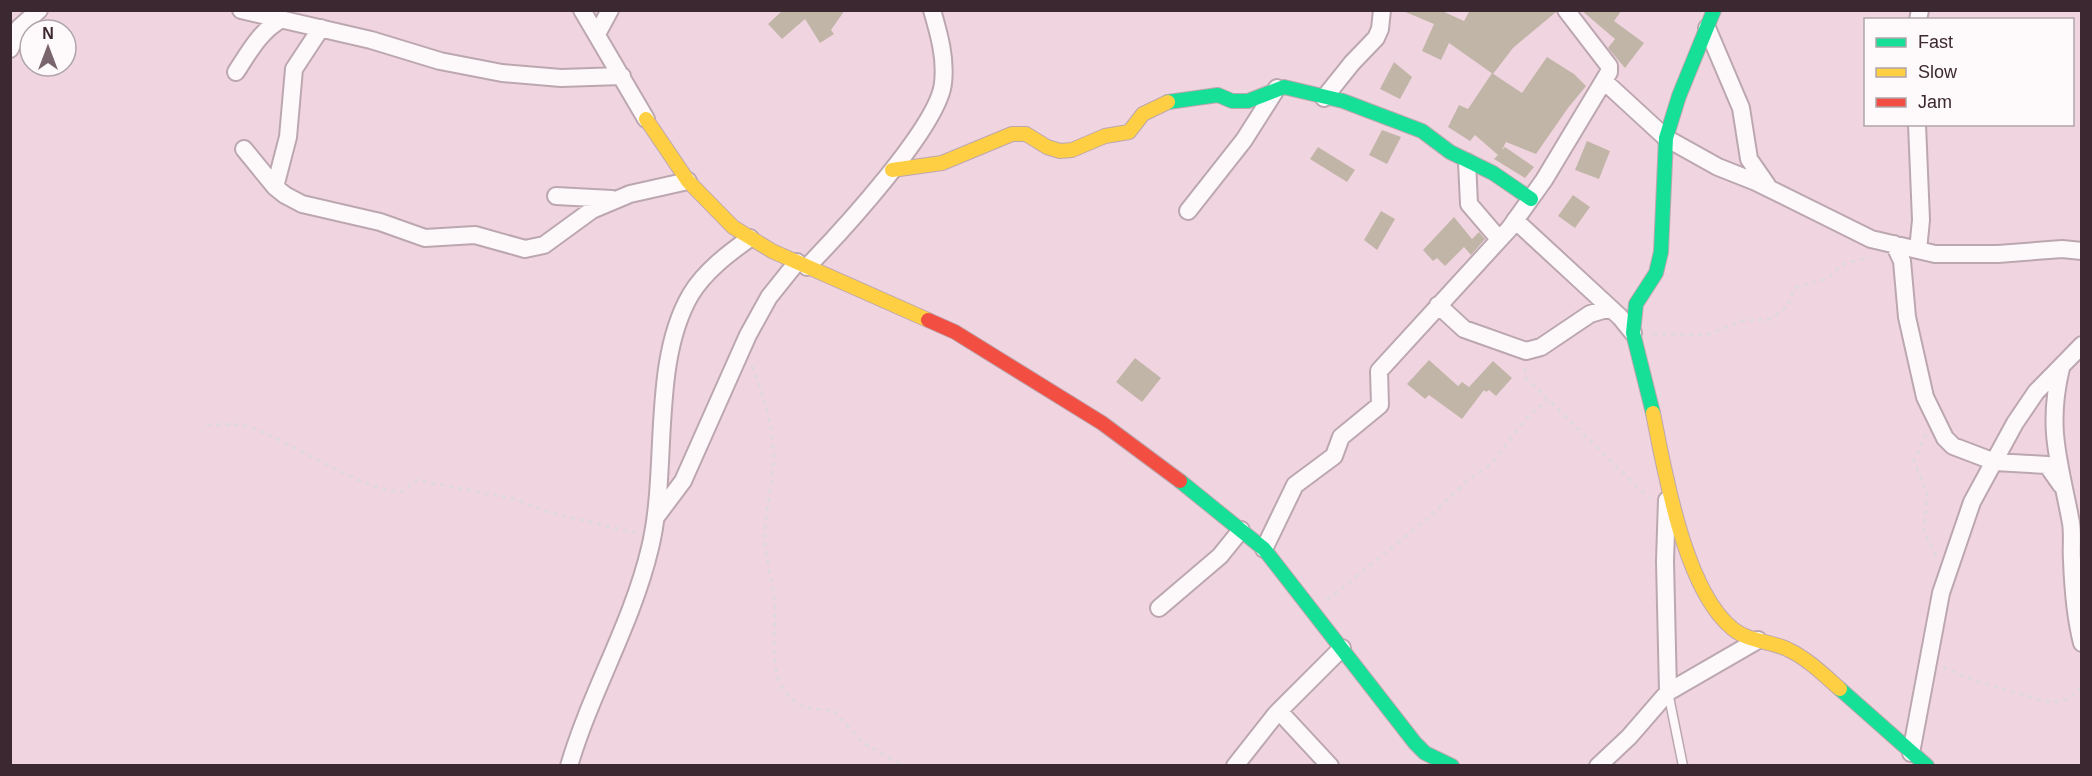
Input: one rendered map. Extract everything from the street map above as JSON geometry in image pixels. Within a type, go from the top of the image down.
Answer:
[{"type":"street","points":[[10,50],[20,28],[39,10]]},
{"type":"street","points":[[241,10],[321,28],[440,61],[501,73],[561,78],[622,76]]},
{"type":"street","points":[[582,10],[646,118],[688,181],[733,227],[802,265],[955,332],[1025,373],[1102,423],[1201,497],[1264,549],[1415,743],[1425,753],[1452,765]]},
{"type":"street","points":[[597,34],[610,10]]},
{"type":"street","points":[[655,518],[683,481],[744,345],[769,297],[892,170],[938,103],[943,85],[941,44],[933,10]]},
{"type":"street","points":[[1324,98],[1376,38],[1380,29],[1382,10]]},
{"type":"street","points":[[1264,549],[1295,485],[1334,456],[1341,436],[1378,408],[1381,398],[1377,378],[1379,371],[1515,220],[1604,81],[1610,67],[1566,10]]},
{"type":"street","points":[[1714,10],[1679,96],[1666,138],[1661,252],[1656,273],[1636,304],[1633,333],[1648,386],[1668,490],[1691,559],[1711,606],[1734,630],[1788,650],[1808,661],[1909,759],[1927,765]]},
{"type":"street","points":[[236,72],[260,36],[271,25],[282,20]]},
{"type":"street","points":[[275,187],[288,137],[294,69],[321,28]]},
{"type":"street","points":[[1707,28],[1741,108],[1749,159],[1771,190]]},
{"type":"street","points":[[1604,81],[1666,138],[1718,167],[1871,239],[1896,247],[1935,254],[1988,254],[2062,249],[2082,251]]},
{"type":"street","points":[[892,170],[942,163],[1012,134],[1023,132],[1037,137],[1054,150],[1075,150],[1105,136],[1129,132],[1143,114],[1173,100],[1218,95],[1232,101],[1248,101],[1277,88],[1304,91],[1342,101],[1412,126],[1467,162],[1493,173],[1530,199]]},
{"type":"street","points":[[1188,211],[1244,140],[1277,88]]},
{"type":"street","points":[[1917,126],[1921,220],[1918,250]]},
{"type":"street","points":[[244,149],[275,187],[302,204],[380,222],[425,238],[475,235],[525,249],[544,244],[592,210],[618,199],[658,186],[688,181]]},
{"type":"street","points":[[1467,162],[1469,204],[1499,239]]},
{"type":"street","points":[[556,196],[618,199]]},
{"type":"street","points":[[1515,220],[1610,308],[1633,333]]},
{"type":"street","points":[[569,765],[592,697],[622,632],[652,538],[668,369],[677,329],[692,294],[722,258],[750,238]]},
{"type":"street","points":[[1896,247],[1904,275],[1907,317],[1925,397],[1945,438],[1953,446],[1995,462],[2047,465],[2061,485]]},
{"type":"street","points":[[1438,305],[1464,328],[1531,351],[1558,337],[1590,314],[1610,308]]},
{"type":"street","points":[[1909,759],[1941,593],[1972,502],[2015,423],[2031,400],[2082,345]]},
{"type":"street","points":[[2061,368],[2054,398],[2053,422],[2061,485],[2071,525],[2072,561],[2082,643]]},
{"type":"street","points":[[1668,490],[1666,517],[1668,692]]},
{"type":"street","points":[[1159,608],[1220,556],[1240,530]]},
{"type":"street","points":[[1598,765],[1629,737],[1668,692],[1758,640]]},
{"type":"street","points":[[1235,765],[1240,755],[1279,711],[1342,648]]},
{"type":"street","points":[[1279,711],[1330,765]]},
{"type":"lane","points":[[1668,692],[1683,765]]},
{"type":"path","points":[[1633,333],[1706,335],[1741,321],[1771,319],[1788,306],[1794,288],[1826,279],[1844,264],[1896,247]]},
{"type":"path","points":[[744,345],[767,406],[774,447],[774,468],[765,521],[765,550],[774,598],[774,639],[781,682],[787,694],[797,703],[806,708],[833,710],[862,742],[903,765]]},
{"type":"path","points":[[1531,351],[1524,372],[1526,378],[1581,435],[1629,477],[1666,517]]},
{"type":"path","points":[[1314,611],[1427,519],[1465,483],[1491,464],[1530,414],[1548,400]]},
{"type":"path","points":[[1934,419],[1914,461],[1927,493],[1924,532],[1939,565]]},
{"type":"path","points":[[207,425],[249,427],[351,476],[389,490],[404,491],[416,480],[436,483],[514,499],[545,511],[652,538]]},
{"type":"path","points":[[1929,658],[1953,673],[2045,701],[2056,703],[2068,700],[2082,687]]},
{"type":"building","points":[[783,10],[845,10],[831,30],[834,34],[820,43],[805,19],[782,39],[768,24]]},
{"type":"building","points":[[1440,10],[1464,21],[1470,10],[1556,12],[1513,48],[1493,74],[1449,43],[1441,60],[1422,51],[1434,24],[1403,11]]},
{"type":"building","points":[[1581,10],[1622,10],[1614,21],[1644,43],[1625,68],[1608,48],[1615,39]]},
{"type":"building","points":[[1547,57],[1574,74],[1586,86],[1536,154],[1506,142],[1502,150],[1505,147],[1534,167],[1525,178],[1494,159],[1498,155],[1475,135],[1470,141],[1448,127],[1459,105],[1468,109],[1492,73],[1522,93]]},
{"type":"building","points":[[1394,62],[1412,77],[1400,99],[1380,89]]},
{"type":"building","points":[[1382,130],[1401,137],[1387,164],[1369,155]]},
{"type":"building","points":[[1587,141],[1610,151],[1599,179],[1575,170]]},
{"type":"building","points":[[1318,147],[1355,170],[1347,182],[1310,159]]},
{"type":"building","points":[[1573,195],[1590,207],[1575,228],[1558,216]]},
{"type":"building","points":[[1381,211],[1395,219],[1377,250],[1364,240]]},
{"type":"building","points":[[1454,217],[1472,239],[1479,232],[1485,239],[1471,255],[1464,247],[1445,266],[1437,258],[1433,261],[1423,250]]},
{"type":"building","points":[[1135,358],[1161,378],[1142,402],[1116,382]]},
{"type":"building","points":[[1429,360],[1458,386],[1462,382],[1469,387],[1493,361],[1512,378],[1496,396],[1489,390],[1486,392],[1484,390],[1462,419],[1429,395],[1425,399],[1407,384]]},
{"type":"traffic: fast","points":[[1653,413],[1633,333],[1636,304],[1656,273],[1661,252],[1666,138],[1679,96],[1714,10]]},
{"type":"traffic: fast","points":[[1168,102],[1218,95],[1232,101],[1248,101],[1284,87],[1343,101],[1422,131],[1450,152],[1493,173],[1531,199]]},
{"type":"traffic: fast","points":[[1180,481],[1264,549],[1415,743],[1425,753],[1452,766]]},
{"type":"traffic: fast","points":[[1840,689],[1927,766]]},
{"type":"traffic: slow","points":[[892,170],[942,163],[1012,134],[1026,134],[1047,147],[1060,151],[1072,150],[1105,136],[1129,132],[1143,114],[1168,102]]},
{"type":"traffic: slow","points":[[646,119],[688,181],[733,227],[772,251],[928,320]]},
{"type":"traffic: slow","points":[[1653,413],[1680,529],[1702,588],[1716,611],[1739,633],[1782,647],[1803,658],[1840,689]]},
{"type":"traffic: jam","points":[[928,320],[955,332],[1102,423],[1180,481]]}]
